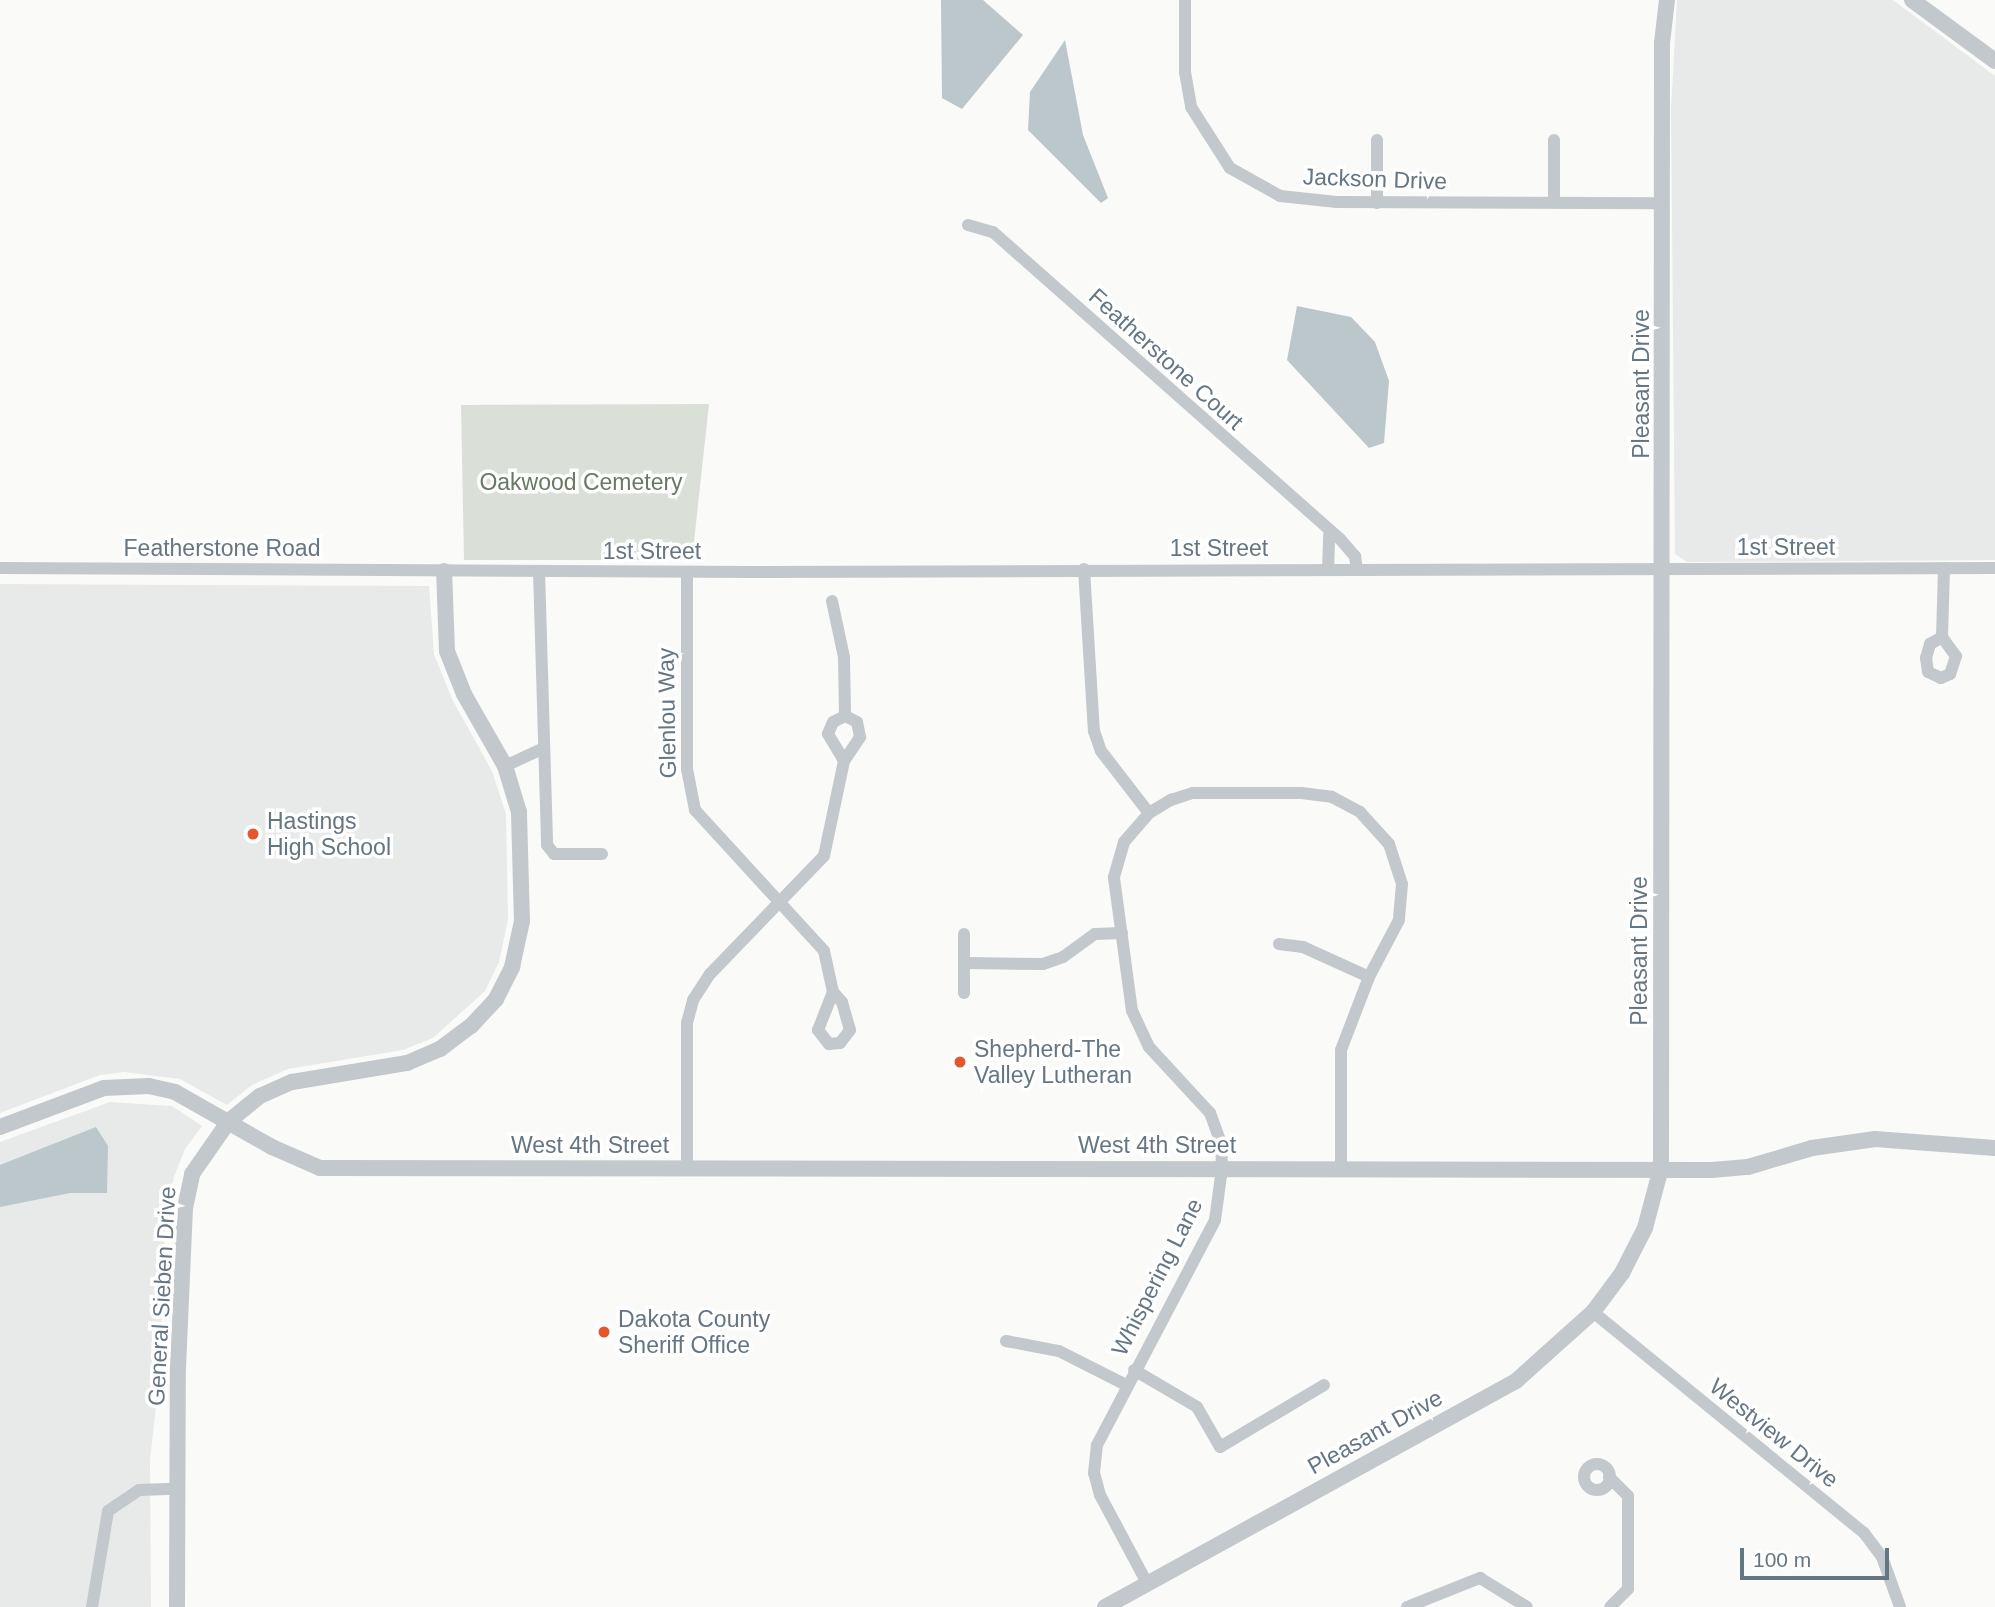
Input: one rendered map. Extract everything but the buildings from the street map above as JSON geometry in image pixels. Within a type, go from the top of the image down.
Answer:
[{"type":"street","name":"Jackson Drive","points":[[1185,0],[1185,72],[1191,107],[1230,168],[1280,196],[1377,202],[1663,203]]},
{"type":"street","name":"Pleasant Drive","points":[[1105,1607],[1516,1381],[1593,1312],[1622,1273],[1645,1228],[1661,1168],[1664,569],[1662,43],[1667,0]]},
{"type":"street","points":[[1912,0],[1995,61]]},
{"type":"street","points":[[1377,140],[1377,202]]},
{"type":"street","points":[[1554,140],[1554,202]]},
{"type":"street","name":"Featherstone Court","points":[[968,225],[993,232],[1329,534],[1352,550],[1357,570]]},
{"type":"street","points":[[1328,570],[1329,534]]},
{"type":"street","name":"Featherstone Road","points":[[0,568],[444,571]]},
{"type":"street","points":[[1942,637],[1944,568]]},
{"type":"street","name":"1st Street","points":[[444,571],[1995,568]]},
{"type":"street","points":[[1083,569],[1094,731],[1101,751],[1149,813],[1193,793],[1301,793],[1332,797],[1360,812],[1389,844],[1402,884],[1399,920],[1369,977],[1341,1050],[1341,1167]]},
{"type":"street","name":"General Sieben Drive","points":[[177,1607],[175,1489],[185,1208],[192,1174],[229,1121],[260,1097],[292,1082],[407,1063],[440,1049],[471,1026],[496,999],[512,967],[522,921],[519,812],[505,766],[464,694],[447,651],[444,571]]},
{"type":"street","points":[[539,571],[549,851],[602,854]]},
{"type":"street","name":"Glenlou Way","points":[[687,572],[689,790],[705,825],[824,951],[833,992]]},
{"type":"street","points":[[687,1167],[690,1008],[706,979],[780,905],[824,856],[844,761],[857,744],[861,729],[845,716],[844,657],[832,601]]},
{"type":"street","points":[[844,761],[828,734],[833,722],[845,716]]},
{"type":"street","points":[[505,766],[544,748]]},
{"type":"street","name":"Whispering Lane","points":[[1147,1583],[1100,1496],[1094,1473],[1097,1446],[1126,1385],[1215,1220],[1222,1168],[1221,1143],[1210,1113],[1138,1030],[1114,877],[1124,842],[1149,813]]},
{"type":"street","points":[[964,963],[1043,964],[1063,957],[1095,934],[1122,933]]},
{"type":"street","points":[[964,934],[964,993]]},
{"type":"street","points":[[1279,944],[1303,947],[1369,977]]},
{"type":"street","points":[[0,1127],[104,1088],[124,1086],[175,1092],[229,1121]]},
{"type":"street","name":"West 4th Street","points":[[229,1121],[315,1166],[1661,1168],[1748,1167],[1812,1148],[1875,1139],[1995,1148]]},
{"type":"street","name":"Westview Drive","points":[[1593,1312],[1864,1533],[1882,1558],[1900,1607]]},
{"type":"street","points":[[1006,1340],[1059,1351],[1126,1385]]},
{"type":"street","points":[[1134,1370],[1197,1407],[1220,1447],[1324,1385]]},
{"type":"street","points":[[1609,1477],[1628,1496],[1628,1589],[1621,1601],[1610,1607]]},
{"type":"street","points":[[92,1607],[107,1511],[139,1490],[175,1489]]},
{"type":"street","points":[[1407,1607],[1480,1578],[1527,1607]]},
{"type":"shaded area","points":[[941,0],[983,0],[1023,35],[962,109],[942,98]]},
{"type":"shaded area","points":[[1677,0],[1893,0],[1995,76],[1995,560],[1687,562],[1675,554],[1671,109]]},
{"type":"shaded area","points":[[1065,40],[1083,135],[1108,198],[1101,203],[1028,130],[1030,92]]},
{"type":"shaded area","points":[[1297,306],[1351,317],[1375,342],[1389,381],[1384,443],[1369,448],[1287,360]]},
{"type":"shaded area","name":"Hastings High School","points":[[0,584],[429,586],[434,654],[452,699],[492,771],[506,814],[508,920],[499,962],[485,991],[433,1038],[403,1050],[288,1069],[252,1085],[227,1105],[180,1079],[124,1072],[100,1075],[0,1113]]},
{"type":"shaded area","points":[[110,1102],[172,1106],[202,1126],[185,1149],[174,1177],[165,1217],[160,1370],[150,1460],[151,1607],[0,1607],[0,1142]]},
{"type":"shaded area","points":[[96,1127],[108,1146],[107,1193],[70,1193],[0,1207],[0,1165]]},
{"type":"green space","name":"Oakwood Cemetery","points":[[709,404],[692,560],[464,560],[461,405]]},
{"type":"place","name":"Hastings High School","points":[[253,834]]},
{"type":"place","name":"Shepherd-The Valley Lutheran","points":[[960,1062]]},
{"type":"place","name":"Dakota County Sheriff Office","points":[[604,1332]]}]
